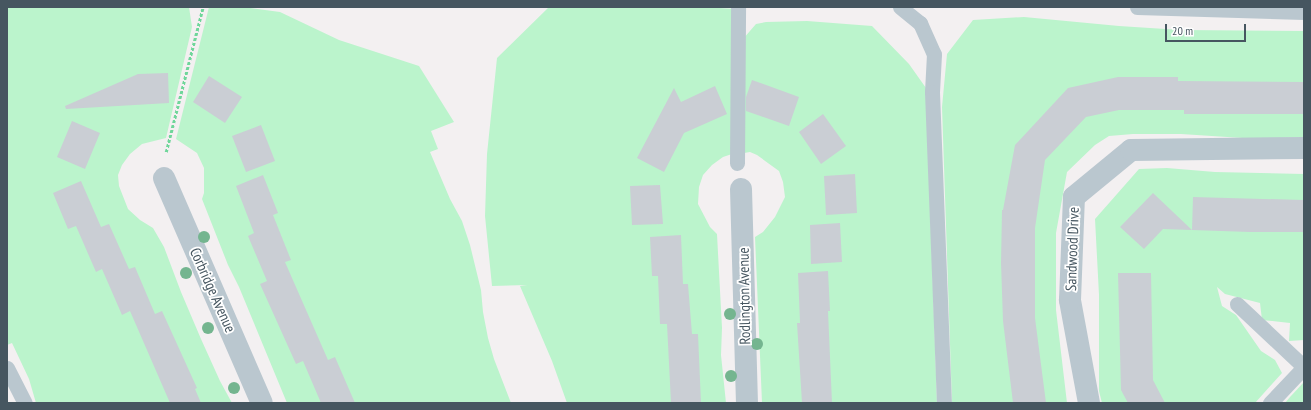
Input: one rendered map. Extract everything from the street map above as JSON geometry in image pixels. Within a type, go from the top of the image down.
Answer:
[{"type":"street","name":"Sandwood Drive","points":[[1089,403],[1070,300],[1074,197],[1131,150],[1304,148]]},
{"type":"street","name":"Corbridge Avenue","points":[[164,178],[262,403]]},
{"type":"street","name":"Rodlington Avenue","points":[[741,189],[747,403]]},
{"type":"lane","points":[[737,163],[738,7]]},
{"type":"lane","points":[[900,7],[920,23],[934,54],[932,92],[944,403]]},
{"type":"lane","points":[[1137,7],[1304,12]]},
{"type":"lane","points":[[1237,304],[1304,367],[1270,403]]},
{"type":"lane","points":[[7,368],[25,403]]},
{"type":"path","points":[[166,152],[203,7]]},
{"type":"green space","points":[[7,7],[189,7],[192,27],[166,138],[142,144],[130,154],[122,165],[118,175],[119,186],[128,209],[140,220],[153,228],[164,247],[201,339],[220,381],[232,403],[36,403],[29,379],[12,343],[7,345]]},
{"type":"green space","points":[[209,7],[243,7],[280,12],[339,40],[419,66],[454,122],[431,131],[438,149],[430,152],[450,199],[462,221],[470,245],[481,290],[488,338],[494,359],[511,403],[287,403],[239,287],[228,265],[202,199],[204,193],[204,168],[197,153],[176,139]]},
{"type":"green space","points":[[549,7],[704,7],[735,9],[735,153],[723,157],[712,165],[703,175],[699,187],[698,204],[710,227],[717,234],[722,328],[721,355],[726,403],[567,403],[552,361],[520,286],[527,285],[492,286],[485,216],[487,154],[497,58]]},
{"type":"green space","points":[[1024,17],[1181,30],[1304,31],[1304,137],[1258,139],[1181,134],[1133,134],[1109,136],[1095,145],[1067,172],[1056,233],[1056,310],[1067,403],[952,403],[942,107],[947,54],[973,20]]},
{"type":"green space","points":[[807,21],[872,26],[909,64],[926,88],[937,403],[762,403],[755,237],[763,232],[775,217],[785,197],[783,182],[779,171],[757,155],[750,152],[744,153],[743,39],[756,24],[766,22]]},
{"type":"green space","points":[[1167,168],[1215,172],[1304,174],[1304,340],[1289,341],[1290,323],[1262,320],[1260,303],[1225,294],[1217,287],[1222,306],[1236,315],[1261,351],[1275,360],[1282,373],[1255,403],[1102,403],[1099,391],[1099,295],[1095,219],[1139,169]]},
{"type":"green space","points":[[1304,382],[1304,403],[1285,403],[1290,397]]},
{"type":"building","points":[[168,73],[169,103],[66,109],[65,106],[138,74]]},
{"type":"building","points":[[209,76],[242,97],[225,123],[193,102]]},
{"type":"building","points":[[1118,77],[1178,77],[1178,81],[1304,82],[1304,114],[1184,114],[1184,110],[1119,110],[1086,117],[1045,160],[1035,228],[1035,318],[1046,403],[1013,403],[1003,321],[1001,263],[1002,210],[1015,145],[1068,88]]},
{"type":"building","points":[[752,80],[799,97],[789,126],[746,111],[746,97]]},
{"type":"building","points":[[715,86],[727,114],[684,133],[664,172],[637,158],[674,88],[681,102]]},
{"type":"building","points":[[823,114],[846,146],[821,164],[799,132]]},
{"type":"building","points":[[72,121],[100,133],[85,169],[57,157]]},
{"type":"building","points":[[261,125],[275,161],[246,172],[232,136]]},
{"type":"building","points":[[855,174],[857,213],[826,215],[824,176]]},
{"type":"building","points":[[263,175],[278,213],[273,215],[291,260],[285,262],[328,360],[335,357],[355,403],[321,403],[303,361],[296,364],[260,284],[267,281],[248,236],[254,233],[236,186]]},
{"type":"building","points":[[81,181],[101,227],[109,224],[129,269],[135,267],[155,314],[162,311],[197,388],[195,389],[201,403],[170,403],[130,311],[122,315],[102,269],[96,272],[76,226],[68,229],[53,193]]},
{"type":"building","points":[[660,185],[663,224],[632,225],[630,186]]},
{"type":"building","points":[[1153,193],[1192,230],[1163,229],[1144,249],[1120,227]]},
{"type":"building","points":[[1193,197],[1304,200],[1304,232],[1192,230]]},
{"type":"building","points":[[840,223],[842,262],[811,264],[810,225]]},
{"type":"building","points":[[681,235],[683,284],[688,284],[692,334],[698,334],[701,403],[671,403],[667,324],[660,324],[658,276],[652,276],[650,237]]},
{"type":"building","points":[[828,271],[830,311],[828,311],[832,403],[802,403],[797,323],[800,323],[798,273]]},
{"type":"building","points":[[1118,273],[1151,273],[1153,380],[1165,403],[1128,403],[1121,390]]}]
